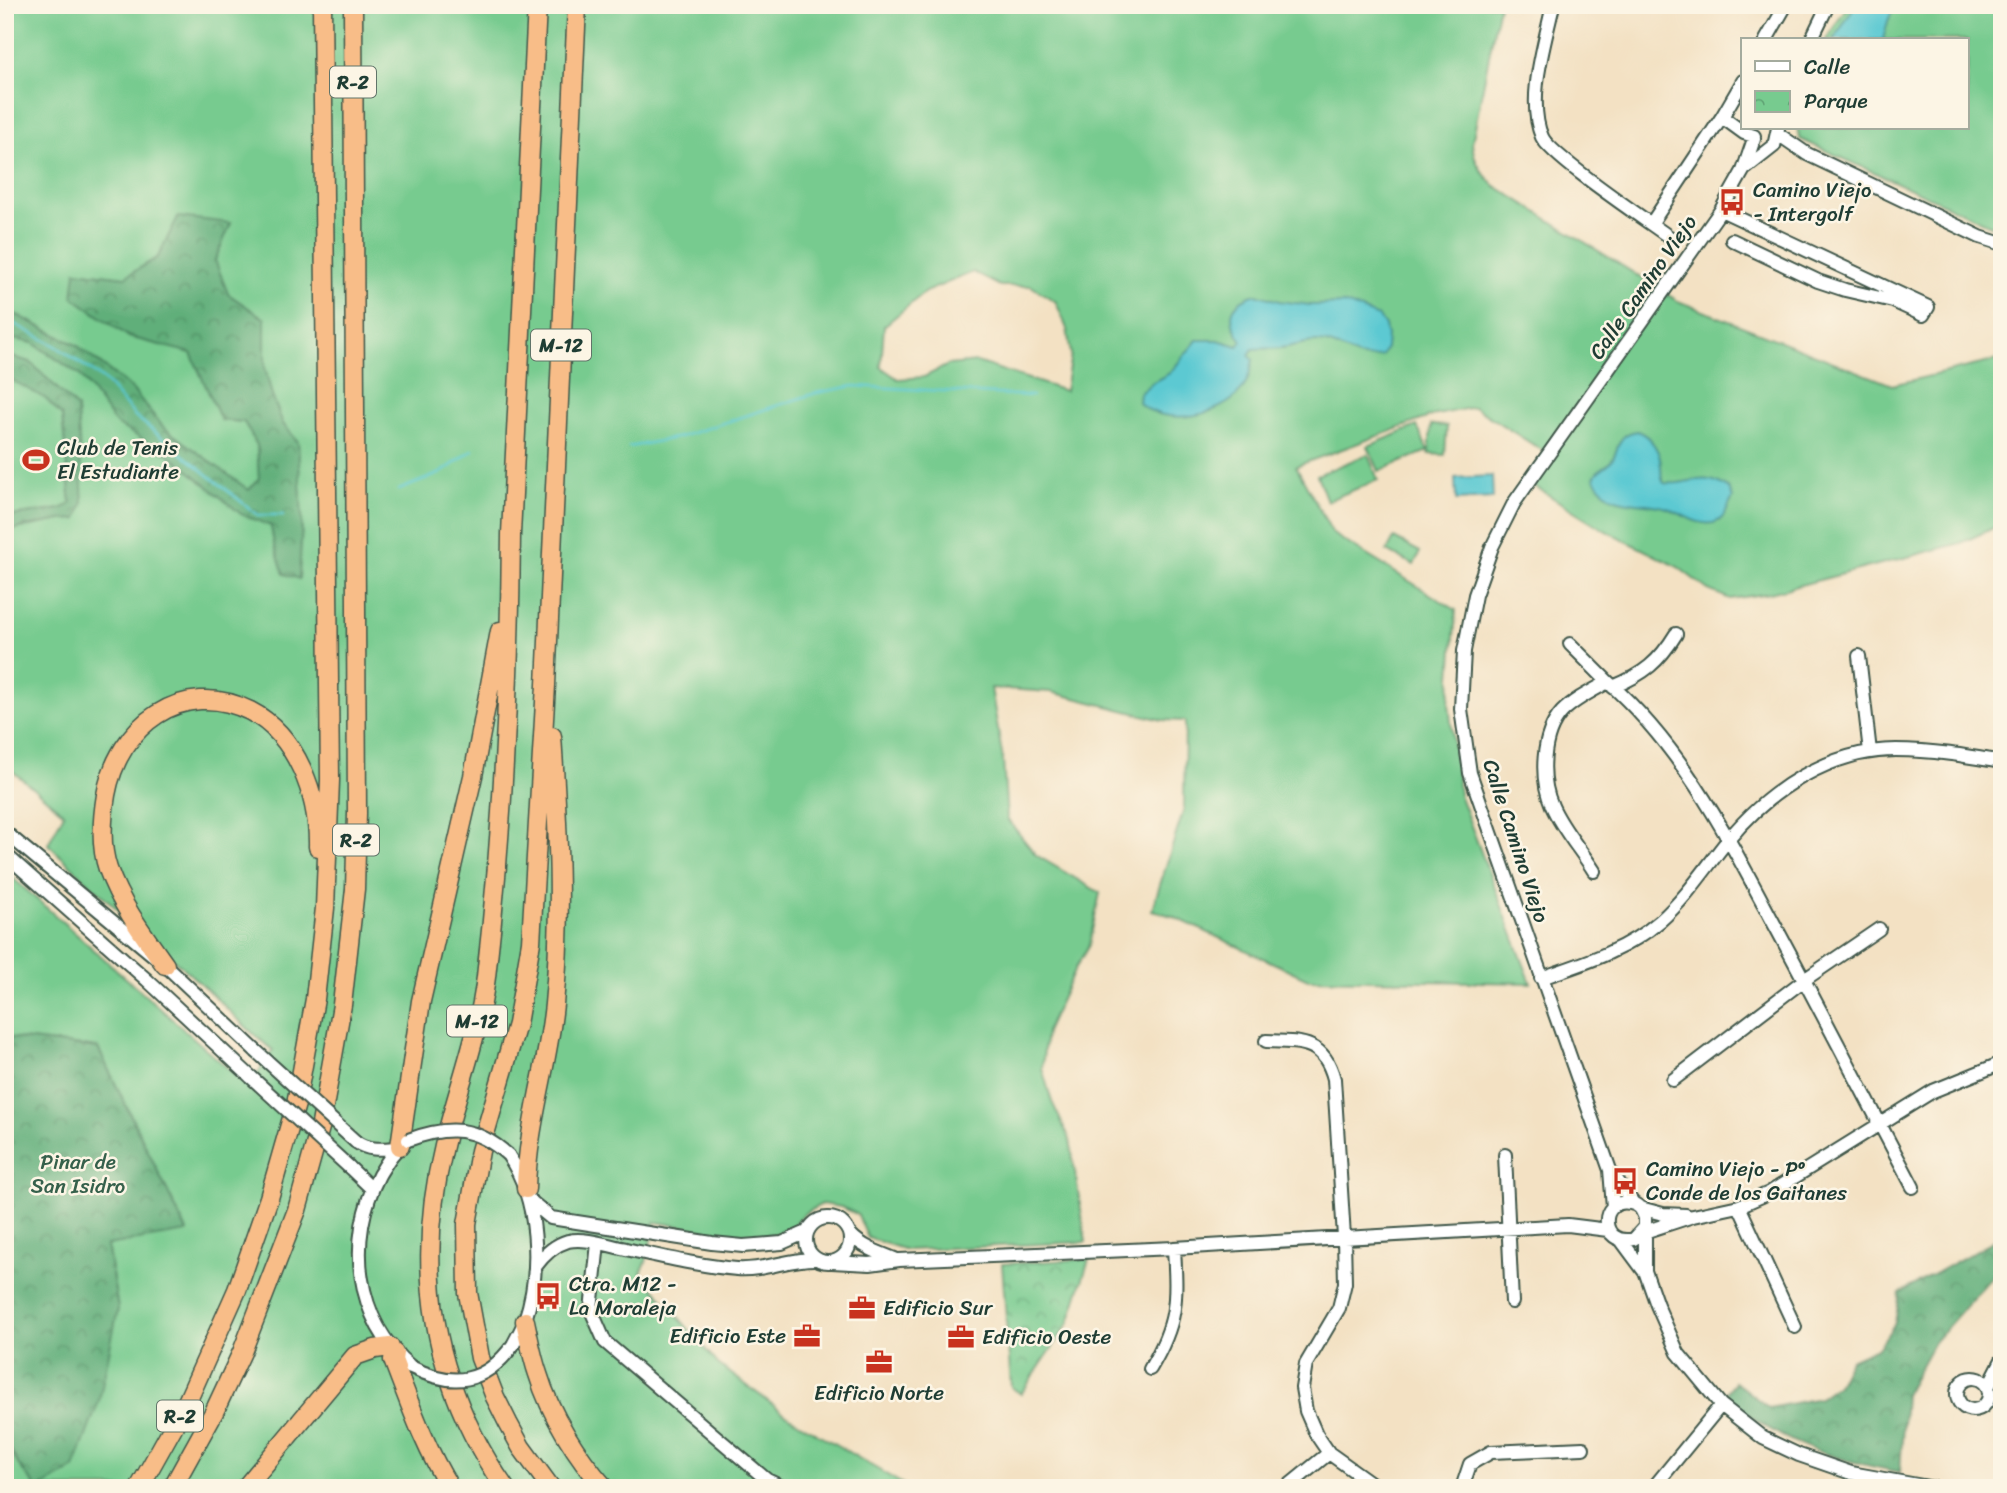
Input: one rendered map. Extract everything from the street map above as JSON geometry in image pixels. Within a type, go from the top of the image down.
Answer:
[{"type":"highway","name":"R-2","points":[[139,1488],[187,1402],[237,1290],[269,1198],[296,1104],[315,999],[325,908],[330,780],[322,5]]},
{"type":"highway","name":"R-2","points":[[172,1488],[214,1412],[242,1352],[297,1210],[321,1124],[342,1005],[355,889],[357,813],[353,5]]},
{"type":"highway","name":"M-12","points":[[505,1488],[468,1428],[441,1356],[434,1318],[429,1260],[436,1183],[468,1061],[485,981],[499,856],[511,534],[537,5]]},
{"type":"highway","name":"M-12","points":[[551,1488],[521,1447],[495,1396],[481,1358],[474,1328],[466,1258],[467,1224],[475,1175],[517,1024],[524,988],[535,888],[577,5]]},
{"type":"highway","points":[[402,1144],[421,1001],[464,814],[497,652],[511,534]]},
{"type":"highway","points":[[527,1194],[531,1135],[554,1006],[558,945],[560,872],[550,705],[546,685]]},
{"type":"highway","points":[[164,965],[123,904],[107,866],[103,834],[108,780],[130,736],[150,718],[180,704],[221,701],[252,712],[287,743],[308,784],[316,815],[316,917],[296,1104]]},
{"type":"highway","points":[[525,1321],[537,1373],[555,1416],[605,1488]]},
{"type":"highway","points":[[245,1488],[355,1356],[375,1349],[392,1350],[393,1360],[419,1426],[450,1488]]},
{"type":"street","points":[[1553,5],[1538,75],[1536,108],[1543,138],[1562,158],[1672,239]]},
{"type":"street","points":[[1767,38],[1787,5]]},
{"type":"street","points":[[1812,38],[1828,5]]},
{"type":"street","points":[[1651,224],[1741,84]]},
{"type":"street","points":[[1732,100],[1741,108]]},
{"type":"street","points":[[1722,117],[1741,130]]},
{"type":"street","points":[[1756,134],[1760,147],[1776,135],[1807,154],[1980,237],[2002,244]]},
{"type":"street","name":"Calle Camino Viejo","points":[[1611,1209],[1609,1170],[1470,773],[1461,709],[1464,651],[1475,595],[1492,547],[1514,503],[1721,210],[1743,171],[1756,134]]},
{"type":"street","name":"Calle Camino Viejo","points":[[1743,171],[1776,135]]},
{"type":"street","points":[[1721,210],[1928,307],[1923,316],[1893,301],[1827,284],[1732,240]]},
{"type":"street","points":[[1594,871],[1553,807],[1546,780],[1548,738],[1562,713],[1575,701],[1610,684],[1642,673],[1665,653],[1676,634]]},
{"type":"street","points":[[1570,644],[1650,722],[1696,783],[1913,1187]]},
{"type":"street","points":[[1858,656],[1870,752]]},
{"type":"street","points":[[1541,978],[1609,952],[1634,940],[1660,921],[1754,812],[1792,782],[1819,767],[1870,752],[1894,750],[1935,751],[2002,762]]},
{"type":"street","points":[[5,832],[164,965],[356,1142],[378,1150],[440,1130],[466,1131],[493,1142],[508,1155],[519,1172],[527,1194],[535,1267],[525,1321],[513,1345],[497,1366],[476,1377],[446,1380],[411,1367],[392,1350],[375,1322],[363,1285],[361,1230],[372,1189],[388,1159],[402,1144]]},
{"type":"street","points":[[5,854],[147,980],[372,1189]]},
{"type":"street","points":[[1673,1080],[1804,980],[1879,929]]},
{"type":"street","points":[[1266,1041],[1306,1044],[1319,1051],[1330,1062],[1334,1079],[1345,1237],[1345,1283],[1339,1308],[1306,1364],[1302,1388],[1311,1423],[1329,1454],[1378,1488]]},
{"type":"street","points":[[1611,1209],[1606,1222],[1608,1230],[1621,1240],[1634,1239],[1644,1231],[1693,1216],[1739,1206],[1779,1186],[1933,1091],[2002,1063]]},
{"type":"street","points":[[1505,1155],[1512,1302]]},
{"type":"street","name":"Calle Camino Viejo","points":[[1609,1170],[1637,1205]]},
{"type":"street","points":[[527,1194],[551,1218],[743,1246],[782,1243],[807,1232],[817,1220],[833,1217],[841,1221],[856,1240],[874,1251],[899,1260]]},
{"type":"street","points":[[1568,1225],[1596,1218],[1620,1202],[1663,1214],[1693,1216]]},
{"type":"street","points":[[1637,1205],[1645,1218],[1645,1271]]},
{"type":"street","points":[[1739,1206],[1796,1327]]},
{"type":"street","points":[[535,1267],[544,1255],[569,1241],[598,1243],[712,1266],[762,1269],[805,1259],[870,1264],[899,1260],[1174,1248],[1568,1225],[1608,1230]]},
{"type":"street","points":[[807,1232],[807,1247],[817,1259]]},
{"type":"street","points":[[832,1262],[841,1259],[848,1252],[850,1234]]},
{"type":"street","points":[[1621,1240],[1645,1271],[1678,1353],[1721,1405],[1738,1421],[1763,1438],[1799,1455],[1851,1473],[1934,1488]]},
{"type":"street","points":[[598,1243],[591,1310],[605,1342],[766,1480],[782,1487]]},
{"type":"street","points":[[1150,1369],[1168,1335],[1174,1314],[1174,1248]]},
{"type":"street","points":[[1988,1387],[2002,1360]]},
{"type":"street","points":[[1653,1488],[1721,1405]]},
{"type":"street","points":[[1462,1488],[1471,1464],[1491,1452],[1583,1448]]},
{"type":"street","points":[[1286,1488],[1329,1454]]},
{"type":"green space","points":[[5,5],[1499,5],[1472,143],[1474,156],[1485,176],[1494,185],[1678,301],[1892,385],[2002,359],[2002,524],[1961,543],[1770,593],[1730,599],[1708,590],[1678,567],[1606,531],[1534,486],[1554,458],[1474,407],[1432,416],[1296,466],[1333,534],[1456,610],[1449,704],[1459,794],[1531,983],[1308,979],[1172,916],[1152,910],[1184,809],[1185,721],[1162,720],[1051,692],[991,688],[1003,760],[1007,819],[1036,855],[1100,893],[1089,945],[1046,1032],[1042,1068],[1052,1102],[1070,1140],[1086,1242],[906,1250],[868,1238],[857,1214],[841,1207],[822,1204],[805,1213],[791,1228],[775,1234],[747,1237],[655,1222],[641,1273],[718,1364],[788,1416],[909,1488],[40,1488],[74,1468],[118,1309],[107,1245],[187,1231],[98,1048],[5,1037],[5,871],[249,1087],[273,1050],[48,844],[64,813],[5,765],[5,531],[77,519],[77,408],[30,362],[5,355],[5,337],[33,343],[80,375],[117,424],[170,455],[241,514],[271,526],[274,544],[298,578],[302,529],[298,442],[283,424],[272,396],[265,368],[265,319],[228,294],[214,259],[178,218],[158,257],[125,277],[76,271],[129,337],[191,352],[221,420],[244,422],[257,445],[259,478],[249,491],[163,427],[131,388],[77,345],[5,309],[5,163],[13,153],[5,150]],"holes":[[[973,272],[1000,286],[1031,286],[1056,302],[1067,329],[1071,354],[1065,391],[977,362],[948,365],[924,377],[898,379],[881,367],[884,326],[925,292]]]},
{"type":"green space","points":[[1848,5],[2002,5],[2002,212],[1995,227],[1800,139],[1798,130],[1968,130],[1968,38],[1827,38]]},
{"type":"green space","points":[[178,217],[231,223],[215,260],[228,294],[265,319],[265,368],[272,396],[283,424],[298,442],[302,520],[299,579],[284,574],[271,526],[241,514],[170,455],[116,424],[80,375],[33,343],[5,337],[5,309],[76,345],[131,388],[163,427],[249,490],[259,478],[257,445],[244,422],[221,420],[191,353],[129,337],[73,297],[76,271],[125,277],[158,257]]},
{"type":"green space","points":[[5,355],[30,362],[77,408],[83,503],[77,519],[5,531],[5,517],[61,509],[71,504],[62,416],[46,399],[5,376]]},
{"type":"green space","name":"Club de Tenis El Estudiante","points":[[5,376],[46,399],[62,416],[71,504],[61,509],[5,517]]},
{"type":"green space","points":[[1431,425],[1447,426],[1445,455],[1429,454]]},
{"type":"green space","points":[[1417,426],[1428,451],[1379,471],[1368,446]]},
{"type":"green space","points":[[1368,454],[1378,480],[1327,501],[1317,475]]},
{"type":"green space","points":[[1394,538],[1420,552],[1414,565],[1387,551]]},
{"type":"green space","name":"Pinar de San Isidro","points":[[5,1037],[98,1048],[187,1232],[107,1245],[118,1309],[99,1401],[74,1468],[40,1488],[37,1488],[18,1464],[5,1439]]},
{"type":"green space","points":[[2002,1236],[2002,1265],[1934,1342],[1905,1394],[1900,1472],[1852,1462],[1806,1447],[1763,1425],[1725,1394],[1735,1382],[1769,1408],[1819,1398],[1837,1385],[1850,1360],[1879,1347],[1895,1323],[1900,1293]]},
{"type":"green space","points":[[1089,1259],[1069,1323],[1021,1394],[1011,1387],[1002,1264]]},
{"type":"green space","points":[[5,1439],[18,1464],[37,1488],[5,1488]]},
{"type":"water","points":[[1855,5],[1895,5],[1884,38],[1835,38]]},
{"type":"water","points":[[1256,294],[1279,301],[1311,305],[1346,304],[1379,317],[1385,326],[1386,348],[1382,356],[1372,357],[1363,357],[1319,342],[1253,349],[1249,355],[1253,360],[1246,384],[1232,400],[1220,407],[1206,413],[1177,417],[1163,415],[1139,403],[1140,393],[1170,373],[1197,340],[1218,340],[1238,346],[1242,341],[1234,325],[1232,312],[1240,302]]},
{"type":"water","points":[[1637,431],[1647,437],[1657,450],[1664,483],[1712,480],[1729,489],[1733,498],[1721,519],[1713,523],[1701,523],[1667,508],[1620,500],[1605,492],[1594,478],[1595,475],[1611,461],[1625,435]]},
{"type":"water","points":[[1492,476],[1493,498],[1456,500],[1455,478]]},
{"type":"waterway","points":[[5,319],[56,346],[103,379],[135,416],[258,515],[283,515]]},
{"type":"waterway","points":[[629,447],[680,437],[816,393],[854,386],[1032,396]]},
{"type":"waterway","points":[[399,490],[441,473],[473,450]]},
{"type":"place","name":"Camino Viejo - Intergolf","points":[[1732,202]]},
{"type":"place","name":"Club de Tenis El Estudiante","points":[[36,460]]},
{"type":"place","name":"Camino Viejo - Pº Conde de los Gaitanes","points":[[1625,1181]]},
{"type":"place","name":"Ctra. M12 - La Moraleja","points":[[548,1296]]},
{"type":"place","name":"Edificio Sur","points":[[862,1308]]},
{"type":"place","name":"Edificio Este","points":[[807,1336]]},
{"type":"place","name":"Edificio Oeste","points":[[961,1337]]},
{"type":"place","name":"Edificio Norte","points":[[879,1362]]}]
